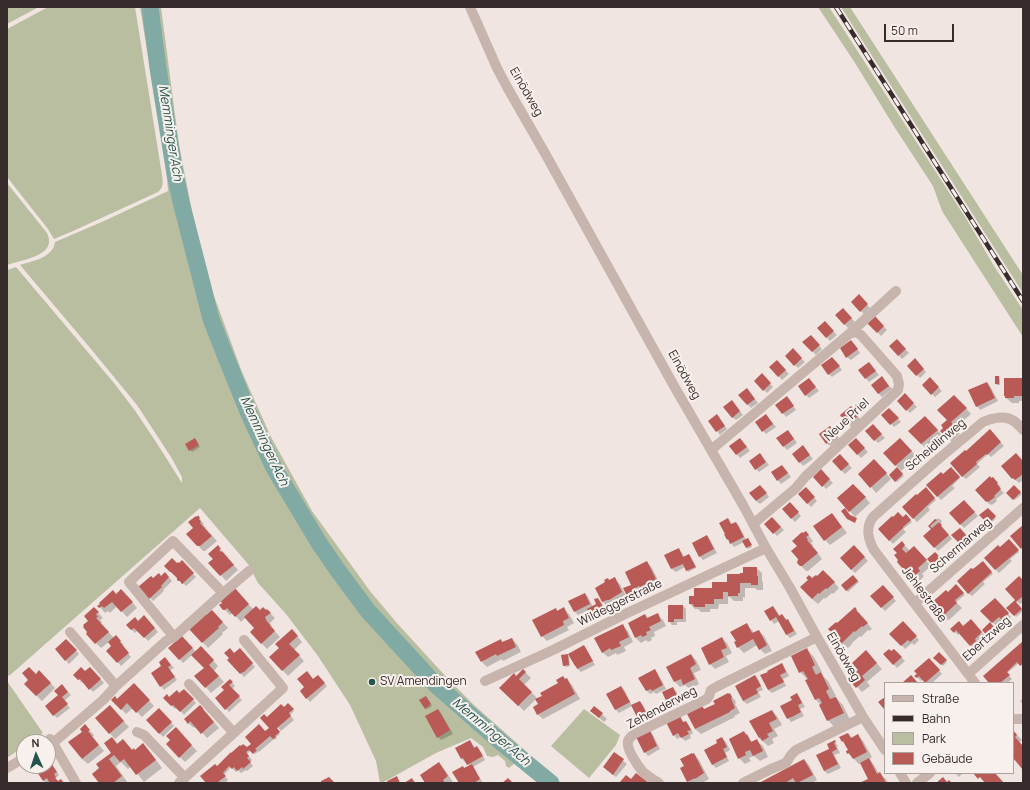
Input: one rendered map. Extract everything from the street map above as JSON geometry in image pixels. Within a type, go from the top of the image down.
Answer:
[{"type":"street","name":"Einödweg","points":[[470,7],[507,87],[766,548],[863,716],[884,748]]},
{"type":"street","points":[[711,450],[849,334],[896,291]]},
{"type":"street","name":"Neue Priel","points":[[753,524],[796,488],[805,477],[898,390],[899,384],[897,376],[861,335],[856,332],[849,334]]},
{"type":"street","name":"Scheidlinweg","points":[[873,517],[936,461],[983,422],[993,418],[1003,418],[1014,421],[1023,430]]},
{"type":"street","name":"Schermarweg","points":[[915,603],[1023,508]]},
{"type":"street","name":"Jehlestraße","points":[[873,517],[869,522],[868,535],[874,550],[974,682]]},
{"type":"street","points":[[174,638],[129,582],[168,546],[174,541],[223,593]]},
{"type":"street","name":"Wildeggerstraße","points":[[484,681],[540,656],[623,615],[766,548]]},
{"type":"street","points":[[56,736],[103,700],[116,686],[166,642],[174,638],[223,593],[250,571]]},
{"type":"street","name":"Ebertzweg","points":[[968,674],[1023,625]]},
{"type":"street","points":[[70,632],[116,686]]},
{"type":"street","name":"Zehenderweg","points":[[659,783],[644,772],[637,764],[630,751],[628,743],[629,739],[634,734],[707,699],[711,690],[718,686],[817,637]]},
{"type":"street","points":[[137,732],[144,735],[182,781],[283,688],[244,640]]},
{"type":"street","points":[[189,684],[234,733]]},
{"type":"street","points":[[743,783],[786,763],[796,750],[863,716]]},
{"type":"street","points":[[56,751],[76,783]]},
{"type":"street","points":[[7,768],[16,763]]},
{"type":"street","points":[[901,774],[906,783]]},
{"type":"street","points":[[917,783],[929,774]]},
{"type":"green space","points":[[7,7],[39,7],[7,24]]},
{"type":"green space","points":[[48,7],[135,7],[163,182],[158,192],[54,239],[48,229],[7,177],[7,29]]},
{"type":"green space","points":[[140,7],[161,7],[179,145],[193,216],[214,296],[242,372],[271,437],[312,511],[370,591],[449,680],[475,706],[528,753],[509,768],[506,766],[505,761],[498,755],[493,757],[487,756],[483,747],[471,738],[436,753],[380,783],[376,761],[350,705],[318,656],[286,614],[258,583],[248,564],[200,508],[9,676],[7,673],[7,270],[16,267],[114,383],[136,412],[182,483],[182,477],[171,457],[137,405],[20,265],[46,255],[50,252],[55,242],[168,191],[164,155]]},
{"type":"green space","points":[[818,7],[829,7],[967,220],[994,266],[1023,310],[1023,337],[942,211],[933,186]]},
{"type":"green space","points":[[841,7],[850,7],[1023,275],[1023,293]]},
{"type":"green space","points":[[7,183],[47,233],[49,241],[46,250],[36,256],[7,265]]},
{"type":"green space","points":[[7,681],[43,733],[16,734],[16,752],[7,758]]},
{"type":"green space","points":[[584,709],[620,735],[616,745],[589,778],[551,746]]},
{"type":"building","points":[[859,294],[868,304],[860,312],[851,302]]},
{"type":"building","points":[[843,308],[852,318],[844,325],[835,315]]},
{"type":"building","points":[[875,316],[884,326],[877,333],[867,323]]},
{"type":"building","points":[[825,321],[834,331],[826,338],[817,328]]},
{"type":"building","points":[[811,335],[820,345],[812,352],[802,342]]},
{"type":"building","points":[[897,339],[906,349],[898,356],[889,346]]},
{"type":"building","points":[[851,340],[858,349],[846,358],[840,348]]},
{"type":"building","points":[[793,348],[802,358],[794,366],[785,356]]},
{"type":"building","points":[[832,357],[840,366],[828,375],[821,365]]},
{"type":"building","points":[[915,358],[924,369],[916,376],[907,366]]},
{"type":"building","points":[[777,360],[786,370],[778,377],[769,367]]},
{"type":"building","points":[[869,362],[876,371],[865,379],[858,370]]},
{"type":"building","points":[[762,373],[771,383],[763,391],[754,381]]},
{"type":"building","points":[[882,376],[889,386],[878,394],[871,385]]},
{"type":"building","points":[[995,376],[999,376],[999,384],[995,384]]},
{"type":"building","points":[[930,377],[939,387],[931,395],[922,385]]},
{"type":"building","points":[[809,378],[816,387],[805,396],[798,386]]},
{"type":"building","points":[[1004,378],[1023,378],[1023,396],[1005,398]]},
{"type":"building","points":[[987,382],[995,398],[976,407],[968,390]]},
{"type":"building","points":[[747,388],[755,399],[747,405],[738,395]]},
{"type":"building","points":[[905,393],[914,403],[906,411],[897,401]]},
{"type":"building","points":[[954,395],[967,408],[951,422],[956,428],[946,437],[940,431],[943,428],[941,425],[947,420],[937,410]]},
{"type":"building","points":[[787,396],[794,406],[782,414],[775,405]]},
{"type":"building","points":[[732,400],[740,411],[732,418],[723,407]]},
{"type":"building","points":[[851,406],[858,416],[847,424],[840,415]]},
{"type":"building","points":[[889,408],[899,418],[890,425],[881,415]]},
{"type":"building","points":[[717,414],[725,426],[716,432],[708,421]]},
{"type":"building","points":[[766,414],[773,424],[762,432],[755,422]]},
{"type":"building","points":[[925,416],[938,430],[921,444],[908,431]]},
{"type":"building","points":[[873,424],[882,434],[874,441],[865,431]]},
{"type":"building","points":[[830,426],[837,435],[826,444],[819,434]]},
{"type":"building","points":[[990,429],[1001,442],[987,455],[986,454],[976,462],[977,464],[962,477],[950,463],[965,450],[966,451]]},
{"type":"building","points":[[788,430],[794,439],[783,447],[776,438]]},
{"type":"building","points":[[195,438],[199,445],[189,451],[185,444]]},
{"type":"building","points":[[740,438],[747,447],[736,455],[729,446]]},
{"type":"building","points":[[856,438],[865,448],[857,455],[848,445]]},
{"type":"building","points":[[900,438],[912,451],[895,466],[883,453]]},
{"type":"building","points":[[803,445],[810,455],[799,463],[792,454]]},
{"type":"building","points":[[760,453],[766,462],[755,470],[749,461]]},
{"type":"building","points":[[1016,453],[1023,461],[1023,474],[1015,480],[1013,478],[1012,479],[1001,466]]},
{"type":"building","points":[[840,454],[849,464],[841,471],[832,461]]},
{"type":"building","points":[[874,459],[887,473],[870,488],[858,474]]},
{"type":"building","points":[[782,465],[788,473],[777,481],[771,472]]},
{"type":"building","points":[[897,467],[903,474],[895,482],[889,475]]},
{"type":"building","points":[[951,467],[960,477],[937,497],[926,485],[941,472],[943,474]]},
{"type":"building","points":[[821,469],[830,479],[822,487],[813,477]]},
{"type":"building","points":[[990,476],[991,478],[993,477],[1001,489],[994,496],[995,497],[986,502],[975,490]]},
{"type":"building","points":[[853,484],[866,497],[849,512],[837,498]]},
{"type":"building","points":[[760,485],[767,493],[756,501],[749,493]]},
{"type":"building","points":[[1014,485],[1021,492],[1013,500],[1006,493]]},
{"type":"building","points":[[806,487],[815,497],[807,504],[798,494]]},
{"type":"building","points":[[926,487],[935,498],[913,519],[902,507]]},
{"type":"building","points":[[964,500],[975,512],[960,525],[949,513]]},
{"type":"building","points":[[790,502],[799,512],[791,519],[782,509]]},
{"type":"building","points":[[845,508],[850,515],[857,518],[855,523],[847,519],[841,511]]},
{"type":"building","points":[[988,508],[996,516],[988,524],[979,515]]},
{"type":"building","points":[[898,512],[903,517],[906,514],[911,520],[889,541],[878,529]]},
{"type":"building","points":[[832,513],[842,527],[824,541],[813,526]]},
{"type":"building","points":[[198,515],[201,522],[200,523],[212,536],[200,546],[197,546],[186,534],[193,528],[188,522]]},
{"type":"building","points":[[772,517],[781,527],[773,534],[764,524]]},
{"type":"building","points":[[728,518],[731,524],[736,522],[744,537],[730,544],[719,523]]},
{"type":"building","points":[[935,519],[937,520],[930,526],[932,528],[940,523],[949,535],[934,548],[923,536],[931,529],[928,526]]},
{"type":"building","points":[[1023,525],[1023,546],[1021,549],[1010,536]]},
{"type":"building","points":[[960,528],[968,537],[960,544],[951,535]]},
{"type":"building","points":[[806,531],[809,535],[806,537],[808,539],[807,540],[818,553],[800,566],[797,563],[798,559],[791,551],[797,546],[792,541],[802,532],[803,533]]},
{"type":"building","points":[[707,535],[714,549],[699,557],[692,543]]},
{"type":"building","points":[[748,538],[752,545],[746,548],[742,541]]},
{"type":"building","points":[[1009,539],[1019,550],[995,570],[984,558],[998,545],[1000,547]]},
{"type":"building","points":[[902,541],[905,545],[902,549],[906,553],[914,546],[927,560],[918,568],[920,571],[913,577],[911,575],[909,576],[897,562],[898,560],[894,555],[897,553],[893,549]]},
{"type":"building","points":[[218,545],[221,549],[219,550],[221,552],[222,551],[234,565],[220,576],[208,563],[213,559],[208,554]]},
{"type":"building","points":[[854,545],[865,557],[851,570],[840,558]]},
{"type":"building","points":[[679,548],[683,557],[689,554],[696,567],[686,571],[683,564],[671,569],[664,555]]},
{"type":"building","points":[[935,552],[943,560],[935,568],[927,559]]},
{"type":"building","points":[[172,558],[177,563],[182,560],[194,573],[182,584],[164,566]]},
{"type":"building","points":[[647,561],[656,579],[633,589],[636,595],[628,598],[623,588],[631,585],[625,572]]},
{"type":"building","points":[[983,561],[992,572],[968,594],[957,581],[971,568],[973,569]]},
{"type":"building","points":[[743,567],[757,567],[758,585],[751,585],[751,583],[740,583],[740,593],[738,593],[738,596],[728,596],[728,592],[723,592],[723,599],[714,599],[714,604],[705,604],[705,607],[694,607],[693,604],[689,604],[689,596],[694,596],[694,588],[712,588],[712,582],[727,582],[727,574],[743,573]]},
{"type":"building","points":[[823,570],[835,582],[827,589],[826,588],[819,594],[818,593],[812,599],[800,587],[808,580],[806,578],[809,575],[812,578],[816,575],[817,576]]},
{"type":"building","points":[[165,572],[169,577],[161,586],[162,587],[149,599],[138,587],[151,576],[153,578],[159,573],[161,576]]},
{"type":"building","points":[[853,575],[858,581],[846,591],[841,585]]},
{"type":"building","points":[[1019,576],[1023,580],[1023,596],[1016,602],[1022,609],[1014,616],[1006,608],[1015,600],[1005,589]]},
{"type":"building","points":[[615,577],[622,592],[609,600],[602,602],[595,588],[605,582],[604,580],[608,578],[609,580]]},
{"type":"building","points":[[956,584],[964,593],[955,600],[957,603],[938,619],[929,609],[933,605],[931,603],[946,590],[948,592]]},
{"type":"building","points":[[883,585],[894,597],[881,608],[870,596]]},
{"type":"building","points":[[234,587],[249,604],[235,617],[227,608],[223,610],[219,605],[222,603],[220,600]]},
{"type":"building","points":[[121,589],[133,602],[121,612],[112,602],[104,608],[102,606],[99,608],[97,606],[113,590],[116,594]]},
{"type":"building","points":[[585,593],[590,604],[574,612],[568,601]]},
{"type":"building","points":[[598,598],[604,609],[591,616],[587,609],[596,604],[594,599]]},
{"type":"building","points":[[995,598],[1009,613],[1002,620],[999,617],[992,623],[980,611]]},
{"type":"building","points":[[668,605],[683,605],[683,619],[674,619],[674,622],[668,622]]},
{"type":"building","points":[[256,606],[260,610],[263,607],[271,613],[265,617],[275,631],[261,644],[250,632],[254,628],[244,617]]},
{"type":"building","points":[[773,606],[779,616],[782,614],[786,620],[788,619],[794,631],[786,635],[776,617],[770,621],[764,611]]},
{"type":"building","points":[[94,607],[99,612],[96,614],[98,617],[96,618],[109,632],[95,644],[86,634],[87,632],[83,627],[83,625],[88,621],[84,616]]},
{"type":"building","points":[[564,607],[569,618],[563,621],[564,625],[541,637],[532,620],[556,608],[557,611]]},
{"type":"building","points":[[855,607],[868,623],[855,632],[854,631],[842,643],[835,640],[835,636],[828,629]]},
{"type":"building","points":[[212,610],[223,622],[218,627],[219,628],[202,643],[189,629],[205,614],[206,615]]},
{"type":"building","points":[[658,613],[661,621],[649,627],[651,630],[646,632],[647,635],[642,637],[641,635],[635,638],[628,623],[645,614],[647,618]]},
{"type":"building","points":[[144,615],[155,628],[144,638],[134,628],[131,630],[126,625],[135,617],[138,621]]},
{"type":"building","points":[[971,619],[982,632],[975,639],[976,641],[970,646],[956,630],[954,633],[950,629],[959,621],[963,626]]},
{"type":"building","points":[[903,621],[917,636],[910,642],[908,640],[901,646],[889,634]]},
{"type":"building","points":[[990,622],[997,631],[989,638],[982,630]]},
{"type":"building","points":[[747,623],[752,633],[759,630],[767,645],[759,650],[753,639],[737,648],[734,642],[736,641],[730,632]]},
{"type":"building","points":[[623,624],[629,637],[619,642],[621,646],[611,650],[610,648],[602,653],[594,638]]},
{"type":"building","points":[[292,629],[298,636],[289,644],[300,655],[282,671],[269,657],[279,648],[275,644]]},
{"type":"building","points":[[116,635],[129,653],[117,663],[106,651],[111,646],[108,642]]},
{"type":"building","points":[[182,636],[193,648],[179,660],[168,648]]},
{"type":"building","points":[[722,637],[727,648],[721,650],[724,657],[709,665],[701,648]]},
{"type":"building","points":[[512,638],[516,647],[497,656],[496,654],[481,662],[475,652],[501,639],[502,642]]},
{"type":"building","points":[[66,639],[77,650],[65,661],[55,649]]},
{"type":"building","points":[[1023,641],[1023,663],[1020,666],[1017,662],[1007,672],[1010,675],[1001,682],[988,682],[983,676]]},
{"type":"building","points":[[584,645],[593,661],[577,669],[568,654]]},
{"type":"building","points":[[201,646],[214,660],[209,665],[219,676],[205,688],[194,676],[204,668],[191,655]]},
{"type":"building","points":[[230,648],[234,653],[240,648],[253,663],[240,674],[227,660],[229,658],[224,653]]},
{"type":"building","points":[[807,648],[815,665],[812,667],[816,675],[821,672],[829,689],[826,691],[830,699],[836,697],[844,713],[827,721],[819,705],[822,703],[819,698],[815,700],[805,680],[808,679],[803,671],[799,673],[791,656]]},
{"type":"building","points":[[889,649],[891,651],[894,649],[902,657],[893,665],[883,654]]},
{"type":"building","points":[[866,650],[877,663],[862,676],[865,680],[856,688],[848,679],[858,670],[852,663]]},
{"type":"building","points":[[939,652],[947,660],[941,665],[933,658]]},
{"type":"building","points":[[568,654],[569,665],[563,666],[561,655]]},
{"type":"building","points":[[691,654],[696,664],[690,668],[695,679],[683,685],[681,679],[674,682],[666,667]]},
{"type":"building","points":[[165,657],[171,665],[168,667],[175,677],[160,687],[151,673],[161,666],[159,662]]},
{"type":"building","points":[[929,658],[940,670],[926,682],[924,682],[919,676],[917,678],[914,676],[917,674],[914,671]]},
{"type":"building","points":[[782,663],[786,672],[780,675],[784,682],[768,690],[760,675]]},
{"type":"building","points":[[29,667],[36,674],[39,670],[51,683],[36,696],[24,684],[28,680],[22,673]]},
{"type":"building","points":[[81,667],[85,671],[90,667],[101,679],[89,690],[80,679],[78,680],[73,675]]},
{"type":"building","points":[[523,669],[526,672],[519,679],[532,692],[518,706],[499,688],[514,673],[516,676]]},
{"type":"building","points":[[655,669],[663,685],[652,691],[651,689],[646,691],[638,678]]},
{"type":"building","points":[[307,671],[313,679],[318,675],[325,683],[306,699],[300,691],[304,687],[297,679]]},
{"type":"building","points":[[755,675],[761,686],[756,689],[758,693],[743,701],[735,686]]},
{"type":"building","points":[[911,675],[917,682],[903,682]]},
{"type":"building","points":[[563,676],[565,679],[567,678],[575,694],[537,715],[533,707],[538,704],[535,699],[542,696],[540,693],[558,683],[556,680]]},
{"type":"building","points":[[230,679],[233,682],[229,685],[240,696],[225,710],[215,698],[224,690],[221,687]]},
{"type":"building","points":[[134,683],[150,700],[136,713],[127,703],[121,710],[111,700],[115,696],[117,699]]},
{"type":"building","points":[[62,684],[68,692],[62,697],[68,704],[53,716],[45,706],[58,695],[54,691]]},
{"type":"building","points":[[621,686],[630,702],[615,710],[606,694]]},
{"type":"building","points":[[673,687],[679,700],[668,705],[662,692]]},
{"type":"building","points":[[184,689],[194,699],[180,712],[163,698],[167,694],[169,697],[177,690],[179,693]]},
{"type":"building","points":[[730,693],[732,697],[731,698],[735,708],[730,712],[695,729],[687,714],[702,706],[704,709],[715,704],[713,701]]},
{"type":"building","points":[[797,693],[802,703],[798,705],[801,712],[787,719],[780,706],[792,700],[790,697]]},
{"type":"building","points":[[426,696],[431,704],[425,709],[419,700]]},
{"type":"building","points":[[884,698],[884,709],[878,702]]},
{"type":"building","points":[[640,701],[646,712],[637,717],[631,705]]},
{"type":"building","points":[[288,703],[294,709],[289,713],[291,716],[277,728],[280,732],[275,736],[276,737],[273,739],[270,736],[255,749],[257,750],[253,754],[249,750],[246,752],[249,756],[247,758],[251,762],[243,769],[242,767],[237,771],[234,767],[232,769],[229,766],[223,773],[226,776],[218,782],[219,783],[206,783],[200,776],[215,764],[217,766],[240,745],[241,746],[243,744],[247,747],[251,744],[245,737],[259,724],[265,731],[269,728],[260,718],[264,714],[267,717],[281,704],[284,707]]},
{"type":"building","points":[[110,705],[124,721],[109,734],[95,718]]},
{"type":"building","points":[[200,705],[214,722],[201,734],[190,721],[188,724],[184,719]]},
{"type":"building","points":[[594,706],[603,713],[599,718],[590,711]]},
{"type":"building","points":[[159,708],[172,722],[159,734],[146,720]]},
{"type":"building","points":[[438,709],[450,730],[437,738],[425,716]]},
{"type":"building","points":[[772,710],[777,719],[769,723],[773,731],[767,734],[769,737],[762,741],[749,721]]},
{"type":"building","points":[[679,714],[683,722],[686,721],[691,730],[687,731],[689,734],[681,738],[678,733],[673,736],[666,722]]},
{"type":"building","points":[[85,724],[90,730],[88,731],[99,745],[82,759],[68,742],[82,732],[80,729]]},
{"type":"building","points":[[176,727],[192,745],[179,758],[166,744],[170,740],[166,736]]},
{"type":"building","points":[[650,730],[657,746],[644,753],[636,737]]},
{"type":"building","points":[[744,731],[751,742],[757,739],[763,751],[753,756],[750,750],[745,752],[746,755],[738,759],[729,739]]},
{"type":"building","points":[[1014,731],[1017,735],[1015,737],[1023,746],[1023,770],[1014,759]]},
{"type":"building","points":[[848,733],[851,738],[858,734],[867,752],[853,759],[849,753],[847,754],[846,751],[848,750],[839,737]]},
{"type":"building","points":[[112,737],[117,744],[123,739],[132,750],[134,748],[135,750],[143,743],[156,760],[136,775],[124,759],[120,762],[114,755],[109,759],[122,776],[113,783],[99,783],[92,774],[99,768],[96,764],[111,753],[104,743]]},
{"type":"building","points":[[722,737],[727,747],[723,749],[727,757],[712,765],[704,750],[717,743],[716,740]]},
{"type":"building","points":[[470,740],[474,748],[477,746],[483,756],[467,765],[463,758],[461,759],[455,748]]},
{"type":"building","points":[[835,740],[836,742],[834,743],[837,749],[832,752],[838,764],[824,771],[816,755],[829,749],[827,744]]},
{"type":"building","points":[[614,752],[624,759],[613,775],[603,767]]},
{"type":"building","points":[[694,753],[704,773],[687,782],[680,768],[684,766],[680,759]]},
{"type":"building","points":[[869,758],[877,774],[880,772],[886,783],[859,783],[868,779],[860,763]]},
{"type":"building","points":[[804,759],[813,775],[797,783],[793,778],[785,783],[759,783]]},
{"type":"building","points":[[439,762],[448,776],[443,780],[445,783],[425,783],[420,775]]},
{"type":"building","points":[[472,764],[480,779],[474,783],[459,783],[452,772],[463,766],[464,768]]},
{"type":"building","points":[[636,773],[649,783],[619,783],[626,775],[631,779]]},
{"type":"building","points":[[38,774],[54,774],[58,781],[61,779],[64,783],[48,783],[47,778],[43,781]]},
{"type":"building","points":[[974,774],[996,774],[1004,783],[985,783],[980,777],[978,779]]},
{"type":"building","points":[[397,776],[400,783],[388,783],[387,781]]},
{"type":"building","points":[[329,777],[335,783],[321,783],[321,781]]},
{"type":"building","points":[[943,777],[947,782],[949,780],[952,783],[936,783]]},
{"type":"building","points":[[412,778],[415,783],[404,783]]},
{"type":"building","points":[[508,778],[513,783],[502,783]]},
{"type":"waterway","name":"Memminger Ach","points":[[150,7],[175,174],[211,319],[249,414],[274,468],[319,543],[368,611],[435,684],[502,743],[551,783]]},
{"type":"railway","points":[[836,7],[1023,301]]},
{"type":"place","name":"SV Amendingen","points":[[372,682]]}]
